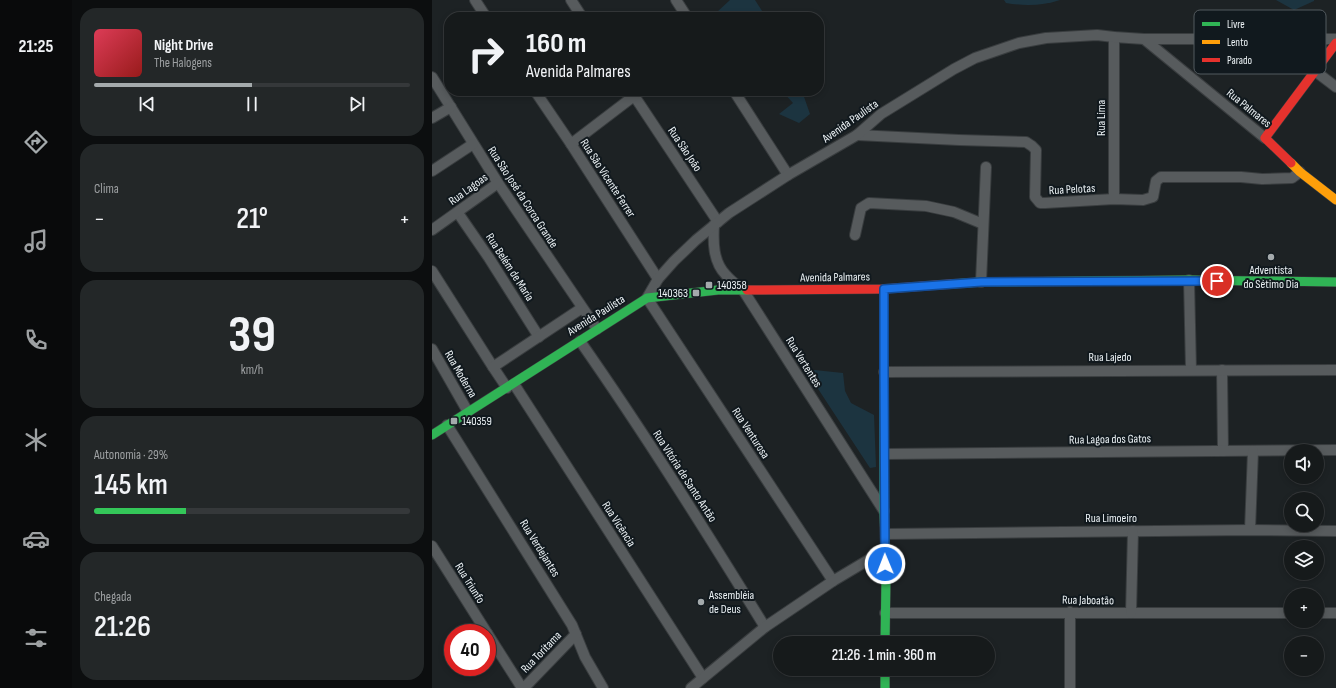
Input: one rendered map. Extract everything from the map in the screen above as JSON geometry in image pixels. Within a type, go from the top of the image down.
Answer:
[{"type":"main road","points":[[1326,56],[1336,43]]},
{"type":"main road","points":[[1265,138],[1313,74]]},
{"type":"main road","name":"Rua Palmares","points":[[1265,138],[1300,172],[1336,200]]},
{"type":"main road","name":"Avenida Palmares","points":[[648,298],[718,290],[884,289],[981,282],[1189,280],[1336,282]]},
{"type":"main road","points":[[884,289],[884,511],[886,534],[885,636]]},
{"type":"main road","name":"Avenida Paulista","points":[[433,433],[511,386],[597,329],[648,298]]},
{"type":"main road","points":[[885,676],[885,688]]},
{"type":"street","points":[[475,0],[483,12]]},
{"type":"street","points":[[571,0],[579,12]]},
{"type":"street","points":[[676,0],[684,12]]},
{"type":"street","name":"Avenida Paulista","points":[[648,298],[658,279],[674,261],[729,213],[788,175],[857,134],[881,114],[954,69],[976,58],[1019,43],[1046,38],[1097,35],[1144,39],[1194,39]]},
{"type":"street","name":"Rua Lima","points":[[1114,37],[1114,199]]},
{"type":"street","name":"Rua Palmares","points":[[1144,39],[1265,138]]},
{"type":"street","points":[[1319,74],[1336,88]]},
{"type":"street","name":"Rua São José da Coroa Grande","points":[[432,77],[498,183],[597,329]]},
{"type":"street","name":"Rua Sâo Vicente Ferrer","points":[[538,96],[658,279]]},
{"type":"street","points":[[571,144],[630,96]]},
{"type":"street","name":"Rua São João","points":[[633,96],[716,223]]},
{"type":"street","points":[[737,96],[788,175]]},
{"type":"street","points":[[432,118],[450,107]]},
{"type":"street","name":"Rua Pelotas","points":[[857,134],[1026,142],[1036,150],[1035,197],[1040,202],[1045,203],[1114,199],[1149,199],[1153,197],[1156,181],[1161,177],[1241,177],[1262,179],[1292,178],[1300,172]]},
{"type":"street","points":[[432,171],[473,144]]},
{"type":"street","points":[[981,282],[986,167]]},
{"type":"street","name":"Rua Lagoas","points":[[432,230],[458,213],[498,183]]},
{"type":"street","points":[[855,236],[861,208],[869,203],[926,206],[954,212],[983,224]]},
{"type":"street","name":"Rua Belém de Maria","points":[[458,213],[489,258],[539,337]]},
{"type":"street","name":"Rua Vertentes","points":[[716,223],[713,240],[716,257],[720,267],[725,275],[743,290],[884,511]]},
{"type":"street","name":"Rua Vicência","points":[[432,271],[436,284],[493,367],[511,386],[703,678]]},
{"type":"street","points":[[1189,280],[1191,370]]},
{"type":"street","name":"Rua Venturosa","points":[[648,298],[833,581]]},
{"type":"street","points":[[493,367],[582,308]]},
{"type":"street","name":"Rua Vitória de Santo Antão","points":[[580,341],[635,421],[765,627]]},
{"type":"street","name":"Rua Moderna","points":[[432,350],[468,412]]},
{"type":"street","points":[[1222,370],[1223,451]]},
{"type":"street","name":"Rua Lajedo","points":[[884,372],[1336,370]]},
{"type":"street","name":"Rua Verdejantes","points":[[447,425],[557,600],[576,634],[585,657],[603,688]]},
{"type":"street","name":"Rua Lagoa dos Gatos","points":[[885,454],[1336,450]]},
{"type":"street","points":[[1250,530],[1253,451]]},
{"type":"street","name":"Rua Limoeiro","points":[[886,534],[1250,530],[1336,531]]},
{"type":"street","points":[[1131,613],[1133,531]]},
{"type":"street","name":"Rua Triunfo","points":[[432,546],[481,624]]},
{"type":"street","points":[[691,688],[765,627],[833,581],[885,550]]},
{"type":"street","points":[[1070,612],[1070,688]]},
{"type":"street","name":"Rua Jaboatão","points":[[885,613],[1284,613]]},
{"type":"street","points":[[1324,613],[1336,613]]},
{"type":"street","name":"Rua Toritama","points":[[523,688],[576,634]]},
{"type":"street","name":"Rua Triunfo","points":[[496,647],[523,688]]},
{"type":"shaded area","points":[[730,0],[755,0],[763,12],[717,12]]},
{"type":"shaded area","points":[[1004,0],[1060,0],[1040,4],[1019,5],[1006,3]]},
{"type":"shaded area","points":[[1276,0],[1314,0],[1314,1],[1294,10]]},
{"type":"shaded area","points":[[787,96],[804,96],[810,114],[799,123],[779,114],[793,103]]},
{"type":"shaded area","points":[[805,369],[843,373],[845,391],[851,403],[874,415],[876,467],[870,468]]},
{"type":"traffic: fast","points":[[951,284],[981,282],[1189,280],[1336,282]]},
{"type":"traffic: fast","points":[[884,289],[885,636]]},
{"type":"traffic: fast","points":[[432,435],[647,298],[718,290],[747,290]]},
{"type":"traffic: fast","points":[[885,676],[885,688]]},
{"type":"traffic: slow","points":[[1291,163],[1300,172],[1336,200]]},
{"type":"traffic: jam","points":[[1326,56],[1336,43]]},
{"type":"traffic: jam","points":[[1291,163],[1265,138],[1313,74]]},
{"type":"traffic: jam","points":[[747,290],[884,289],[951,284]]},
{"type":"place","name":"Adventista do Sétimo Dia","points":[[1271,257]]},
{"type":"place","name":"140358","points":[[709,285]]},
{"type":"place","name":"140363","points":[[696,293]]},
{"type":"place","name":"140359","points":[[454,421]]},
{"type":"place","name":"Assembléia de Deus","points":[[701,602]]},
{"type":"route","points":[[885,564],[884,289],[981,282],[1217,281]]}]
